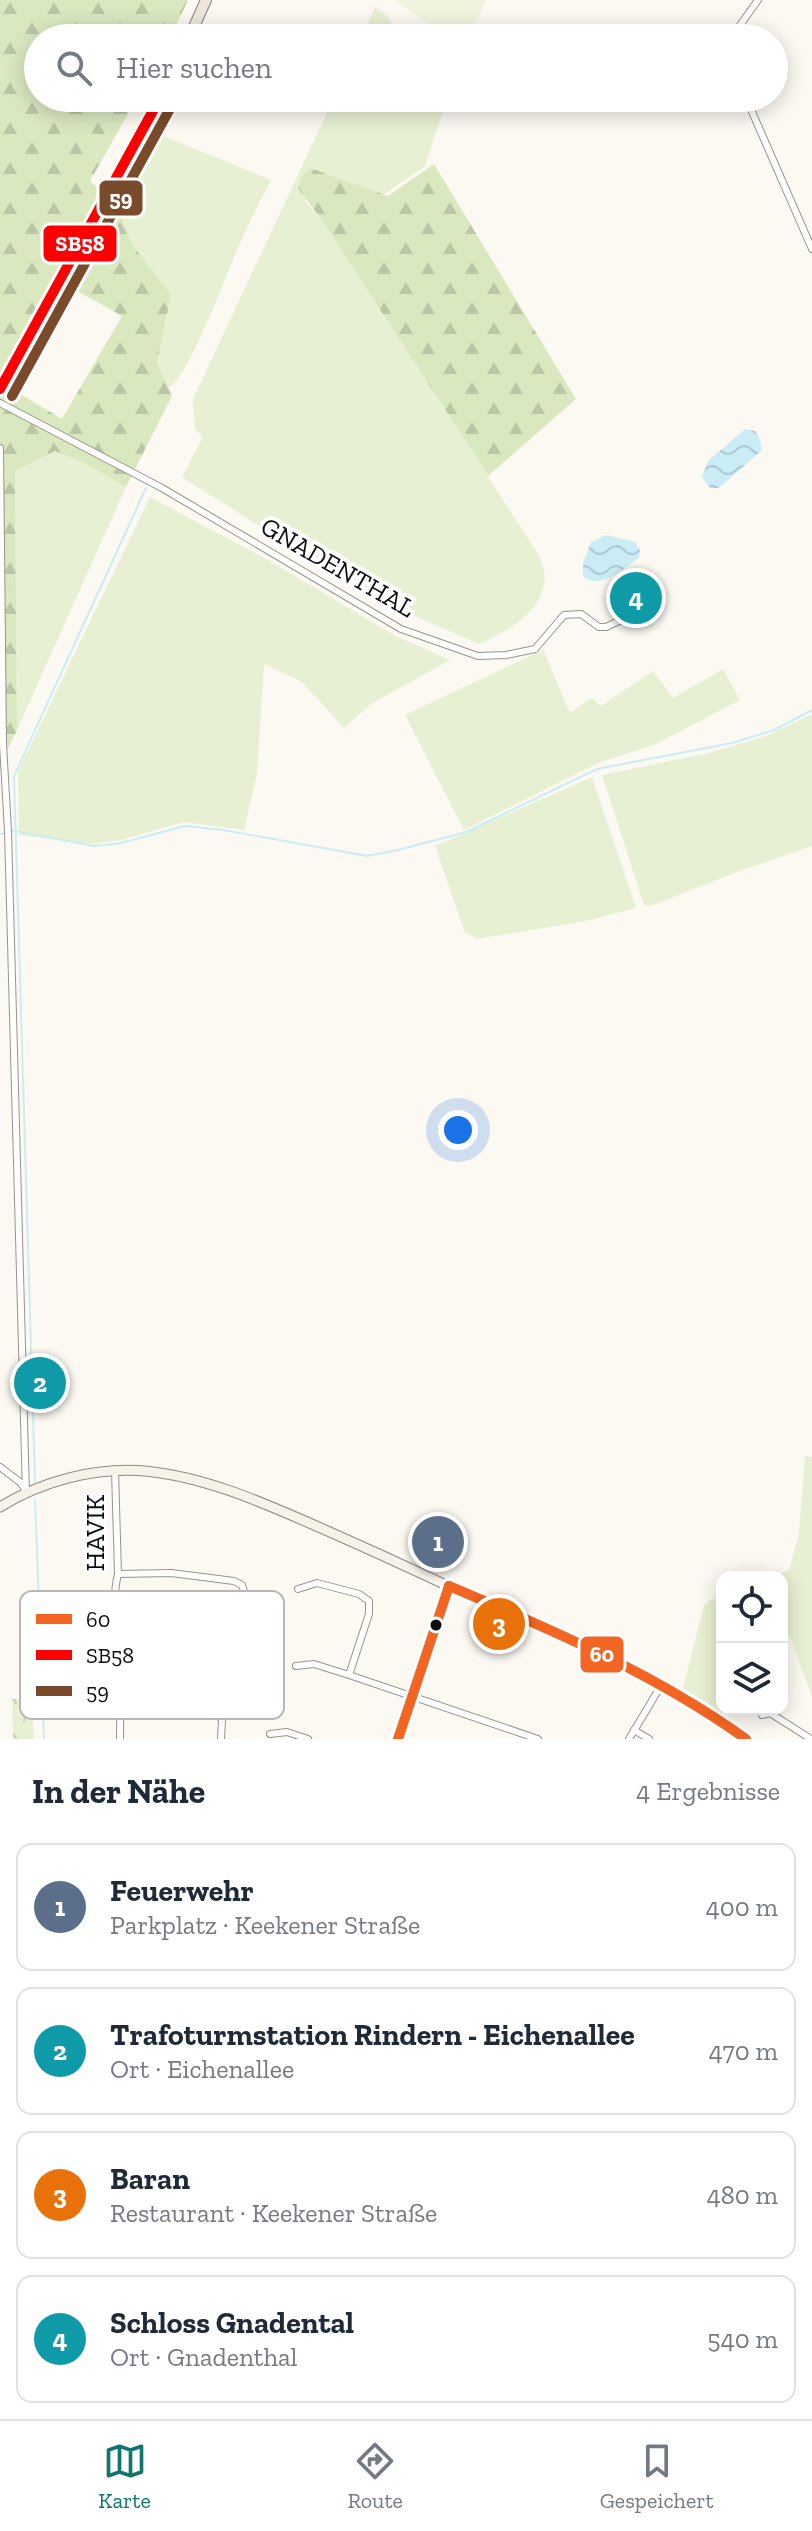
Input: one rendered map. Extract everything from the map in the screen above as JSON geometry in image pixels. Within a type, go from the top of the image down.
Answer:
[{"type":"main road","points":[[195,24],[206,0]]},
{"type":"main road","points":[[0,389],[152,112]]},
{"type":"main road","points":[[0,1507],[66,1478],[115,1470],[177,1477],[241,1495],[662,1684],[704,1708],[746,1739]]},
{"type":"street","points":[[741,24],[758,0]]},
{"type":"street","points":[[752,112],[812,249]]},
{"type":"street","name":"GNADENTHAL","points":[[0,403],[162,488],[401,629],[478,656],[506,655],[535,649],[564,615],[581,614],[599,627],[606,627],[660,602]]},
{"type":"street","points":[[0,448],[3,744],[26,1494]]},
{"type":"street","points":[[0,1467],[21,1483],[26,1494]]},
{"type":"street","name":"HAVIK","points":[[115,1470],[118,1574],[115,1591]]},
{"type":"street","points":[[118,1574],[171,1573],[234,1581],[242,1585],[245,1591]]},
{"type":"street","points":[[298,1589],[317,1583],[325,1584],[359,1594],[369,1601],[369,1614],[349,1675]]},
{"type":"street","points":[[398,1739],[449,1586]]},
{"type":"street","points":[[296,1666],[314,1664],[538,1739]]},
{"type":"street","points":[[629,1739],[662,1684]]},
{"type":"street","points":[[773,1715],[811,1739]]},
{"type":"street","points":[[221,1739],[222,1719]]},
{"type":"street","points":[[634,1730],[649,1739]]},
{"type":"street","points":[[270,1734],[287,1732],[308,1739]]},
{"type":"green space","points":[[0,0],[188,0],[177,24],[24,24],[24,112],[129,112],[90,181],[117,205],[133,246],[171,294],[157,363],[172,396],[126,487],[55,451],[15,471],[17,730],[0,764]],"holes":[[[70,287],[122,316],[62,419],[10,388]]]},
{"type":"green space","points":[[395,0],[486,0],[475,24],[429,24]]},
{"type":"green space","points":[[375,7],[392,24],[367,24]]},
{"type":"green space","points":[[327,112],[442,112],[425,166],[383,195],[310,168],[305,201],[323,222],[541,560],[544,583],[534,607],[503,633],[479,644],[389,605],[338,576],[182,477],[203,437],[195,429],[193,399]]},
{"type":"green space","points":[[161,135],[271,180],[244,233],[197,344],[187,364],[167,389],[157,363],[171,294],[133,246],[117,205]]},
{"type":"green space","points":[[434,164],[576,399],[488,476],[298,188],[310,168],[388,196]]},
{"type":"green space","points":[[55,451],[126,487],[17,730],[15,471]]},
{"type":"green space","points":[[150,497],[268,560],[394,635],[450,660],[371,704],[344,728],[302,682],[264,664],[257,773],[244,830],[184,822],[121,840],[93,844],[19,835],[18,771]]},
{"type":"green space","points":[[543,650],[570,713],[592,698],[601,706],[653,671],[673,698],[723,669],[740,700],[656,744],[598,763],[464,830],[405,715]]},
{"type":"green space","points":[[812,714],[812,846],[651,906],[644,905],[602,775],[705,754],[766,736]]},
{"type":"green space","points":[[592,777],[636,908],[586,921],[477,939],[465,933],[435,846]]},
{"type":"green space","points":[[805,1456],[812,1457],[812,1697],[788,1633],[786,1571],[799,1533]]},
{"type":"green space","points":[[716,1600],[716,1709],[683,1688],[704,1605]]},
{"type":"green space","points":[[12,1699],[20,1699],[20,1719],[33,1719],[34,1739],[13,1739]]},
{"type":"water","points":[[745,429],[755,431],[762,450],[719,488],[710,488],[702,477],[708,461]]},
{"type":"water","points":[[606,535],[635,542],[640,550],[639,558],[604,580],[590,580],[583,576],[583,563],[591,542]]},
{"type":"waterway","points":[[35,1482],[14,776],[146,488]]},
{"type":"waterway","points":[[0,834],[14,831],[94,846],[121,843],[185,826],[367,856],[466,832],[597,769],[732,743],[774,730],[812,710]]},
{"type":"waterway","points":[[35,1500],[38,1591]]},
{"type":"waterway","points":[[43,1719],[44,1739]]},
{"type":"transit line","name":"SB58","points":[[0,389],[152,112]]},
{"type":"transit line","name":"59","points":[[12,396],[168,112]]},
{"type":"transit line","name":"60","points":[[449,1586],[564,1636],[639,1673],[746,1739]]},
{"type":"transit line","name":"60","points":[[398,1739],[449,1586]]},
{"type":"place","name":"Schloss Gnadental","points":[[636,598]]},
{"type":"place","name":"Trafoturmstation Rindern - Eichenallee","points":[[40,1383]]},
{"type":"place","name":"Feuerwehr","points":[[438,1542]]},
{"type":"place","name":"Baran","points":[[499,1624]]}]
